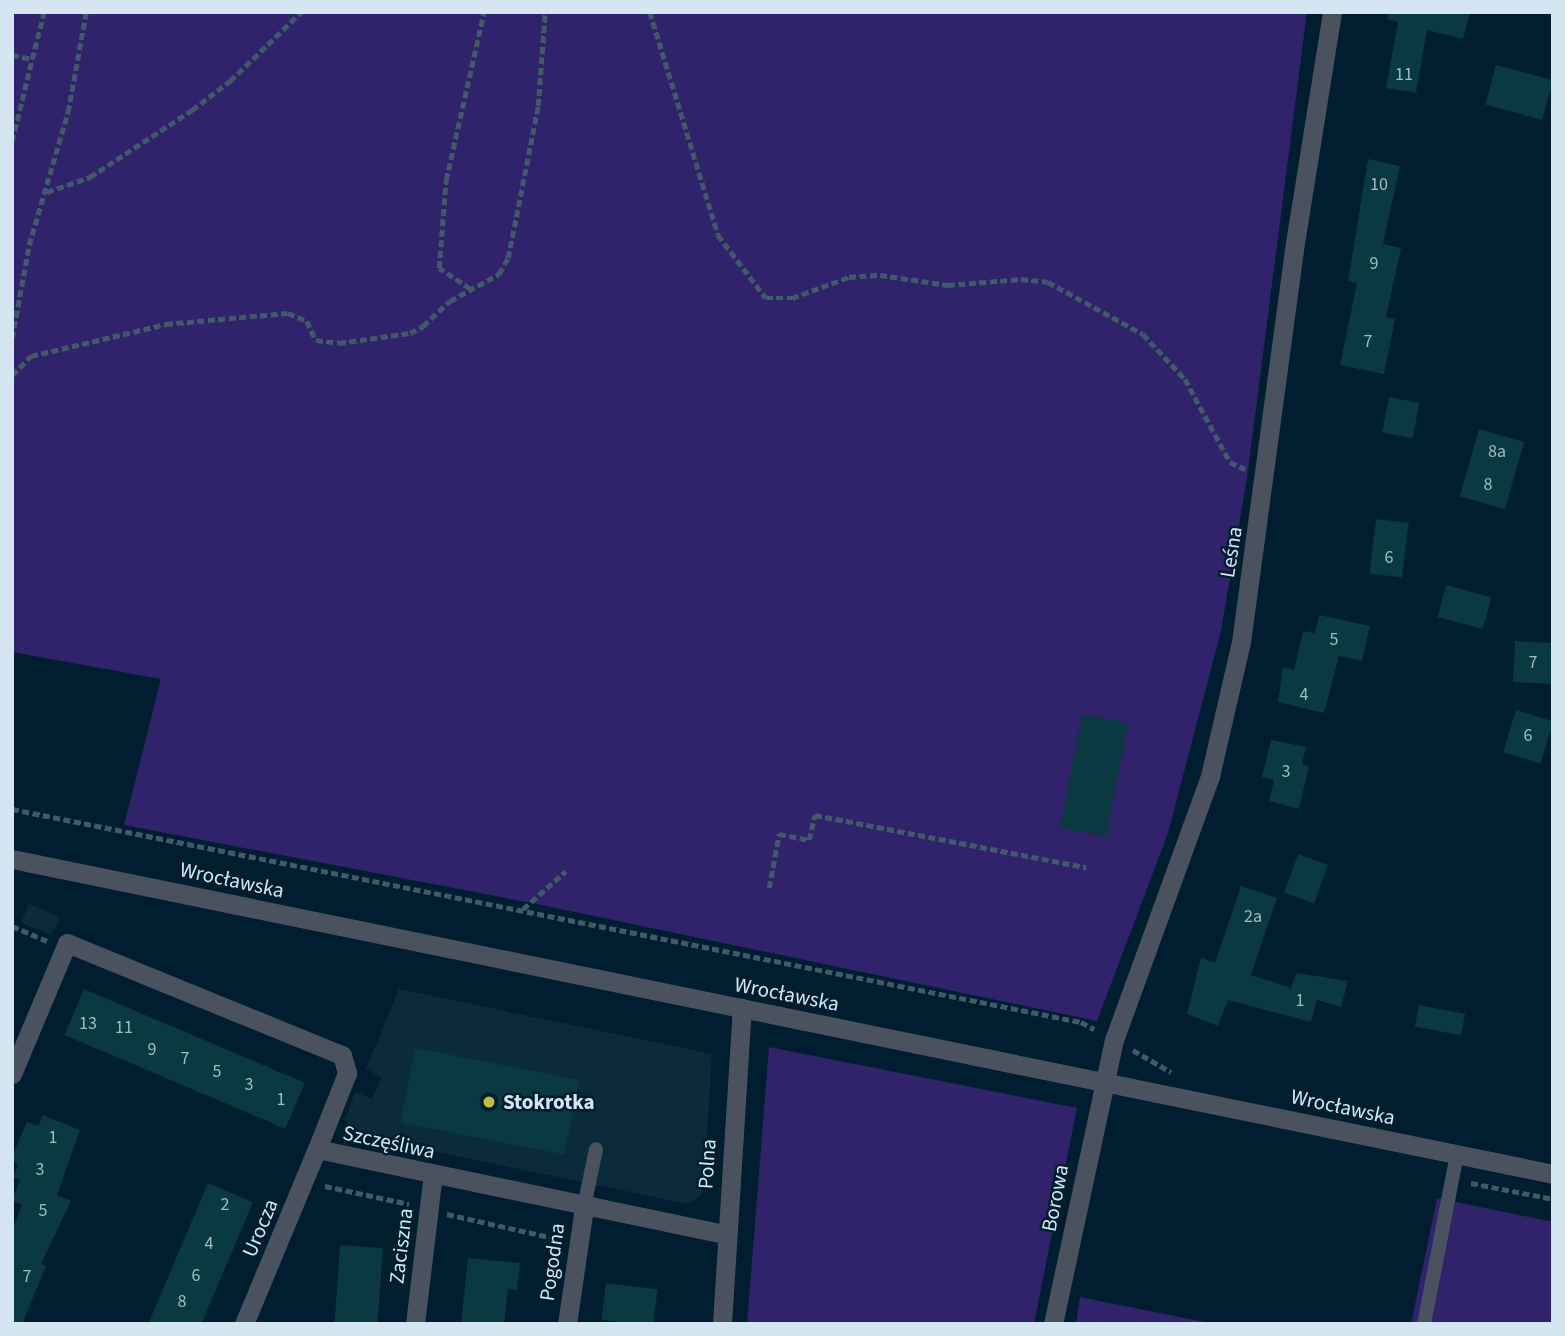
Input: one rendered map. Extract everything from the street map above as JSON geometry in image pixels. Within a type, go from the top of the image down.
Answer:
[{"type":"street","name":"Leśna","points":[[1104,1081],[1114,1040],[1210,776],[1241,642],[1295,243],[1326,70],[1332,12]]},
{"type":"street","name":"Wrocławska","points":[[12,859],[1553,1174]]},
{"type":"street","name":"Szczęśliwa","points":[[65,949],[67,943],[342,1055],[347,1073],[317,1149],[584,1207],[724,1234]]},
{"type":"street","points":[[12,1074],[65,949]]},
{"type":"street","name":"Polna","points":[[722,1324],[724,1234],[742,1008]]},
{"type":"street","name":"Borowa","points":[[1054,1324],[1104,1081]]},
{"type":"street","name":"Urocza","points":[[244,1324],[317,1149]]},
{"type":"street","name":"Zaciszna","points":[[415,1324],[433,1174]]},
{"type":"street","name":"Pogodna","points":[[567,1324],[584,1207]]},
{"type":"lane","points":[[584,1207],[596,1149]]},
{"type":"lane","points":[[1424,1324],[1457,1154]]},
{"type":"path","points":[[12,141],[44,12]]},
{"type":"path","points":[[12,338],[29,245],[68,112],[86,12]]},
{"type":"path","points":[[46,192],[90,177],[192,110],[230,81],[301,12]]},
{"type":"path","points":[[470,289],[439,268],[446,180],[485,12]]},
{"type":"path","points":[[12,375],[31,356],[145,328],[211,319],[288,313],[307,321],[316,340],[339,343],[410,333],[470,289],[499,274],[508,258],[538,106],[545,12]]},
{"type":"path","points":[[650,12],[718,235],[766,298],[792,298],[849,277],[880,275],[948,285],[1021,279],[1048,282],[1094,309],[1122,318],[1143,334],[1185,379],[1230,462],[1264,478]]},
{"type":"path","points":[[12,55],[32,59]]},
{"type":"path","points":[[12,809],[1081,1022],[1114,1040]]},
{"type":"path","points":[[769,888],[779,834],[809,840],[815,815],[1086,867]]},
{"type":"path","points":[[523,909],[566,871]]},
{"type":"path","points":[[12,926],[65,949]]},
{"type":"path","points":[[1452,1180],[1553,1199]]},
{"type":"shaded area","points":[[12,12],[1307,12],[1247,478],[1221,631],[1168,833],[1097,1021],[532,903],[124,825],[161,679],[12,652]]},
{"type":"shaded area","points":[[29,904],[59,917],[52,935],[21,922]]},
{"type":"shaded area","points":[[399,989],[712,1054],[703,1193],[688,1204],[355,1135],[345,1119],[355,1092],[372,1099],[382,1077],[366,1069]]},
{"type":"shaded area","points":[[769,1047],[1077,1108],[1034,1324],[747,1324]]},
{"type":"shaded area","points":[[1437,1198],[1553,1222],[1553,1324],[1411,1324]]},
{"type":"shaded area","points":[[1080,1297],[1215,1324],[1076,1324]]},
{"type":"building","points":[[1388,12],[1470,12],[1463,39],[1427,30],[1416,93],[1386,88],[1398,22],[1387,19]]},
{"type":"building","points":[[1496,65],[1553,80],[1542,120],[1485,105]]},
{"type":"building","points":[[1368,159],[1400,166],[1383,244],[1401,248],[1386,317],[1395,319],[1384,374],[1340,365],[1357,283],[1348,281]]},
{"type":"building","points":[[1389,397],[1419,403],[1413,438],[1382,432]]},
{"type":"building","points":[[1479,429],[1524,442],[1505,509],[1460,496]]},
{"type":"building","points":[[1376,519],[1409,523],[1402,578],[1369,574]]},
{"type":"building","points":[[1446,585],[1491,597],[1483,629],[1437,617]]},
{"type":"building","points":[[1319,615],[1370,626],[1362,661],[1339,656],[1324,713],[1278,702],[1283,667],[1294,670],[1303,631],[1315,633]]},
{"type":"building","points":[[1515,641],[1553,643],[1551,684],[1513,682]]},
{"type":"building","points":[[1516,710],[1553,721],[1540,763],[1503,752]]},
{"type":"building","points":[[1082,714],[1128,723],[1106,837],[1060,828]]},
{"type":"building","points":[[1271,740],[1306,747],[1302,764],[1309,766],[1299,809],[1269,801],[1274,780],[1262,777]]},
{"type":"building","points":[[1298,854],[1328,865],[1314,903],[1284,893]]},
{"type":"building","points":[[1241,886],[1277,898],[1251,975],[1291,988],[1296,973],[1348,981],[1341,1007],[1317,1000],[1311,1022],[1228,1000],[1218,1026],[1187,1014],[1201,957],[1215,963]]},
{"type":"building","points":[[84,989],[305,1083],[285,1129],[64,1035]]},
{"type":"building","points":[[1419,1005],[1465,1014],[1461,1036],[1415,1027]]},
{"type":"building","name":"Stokrotka","points":[[415,1048],[579,1080],[564,1154],[400,1123]]},
{"type":"building","points":[[43,1115],[80,1130],[57,1195],[71,1201],[41,1264],[46,1266],[22,1324],[12,1324],[12,1231],[22,1205],[12,1200],[20,1180],[13,1177],[18,1166],[12,1157],[27,1122],[38,1126]]},
{"type":"building","points":[[208,1183],[253,1202],[201,1324],[149,1323]]},
{"type":"building","points":[[340,1245],[383,1248],[378,1324],[334,1324]]},
{"type":"building","points":[[468,1258],[520,1263],[517,1290],[508,1289],[504,1324],[461,1324]]},
{"type":"building","points":[[606,1283],[658,1289],[653,1324],[601,1320]]},
{"type":"place","name":"Stokrotka","points":[[489,1102]]}]
